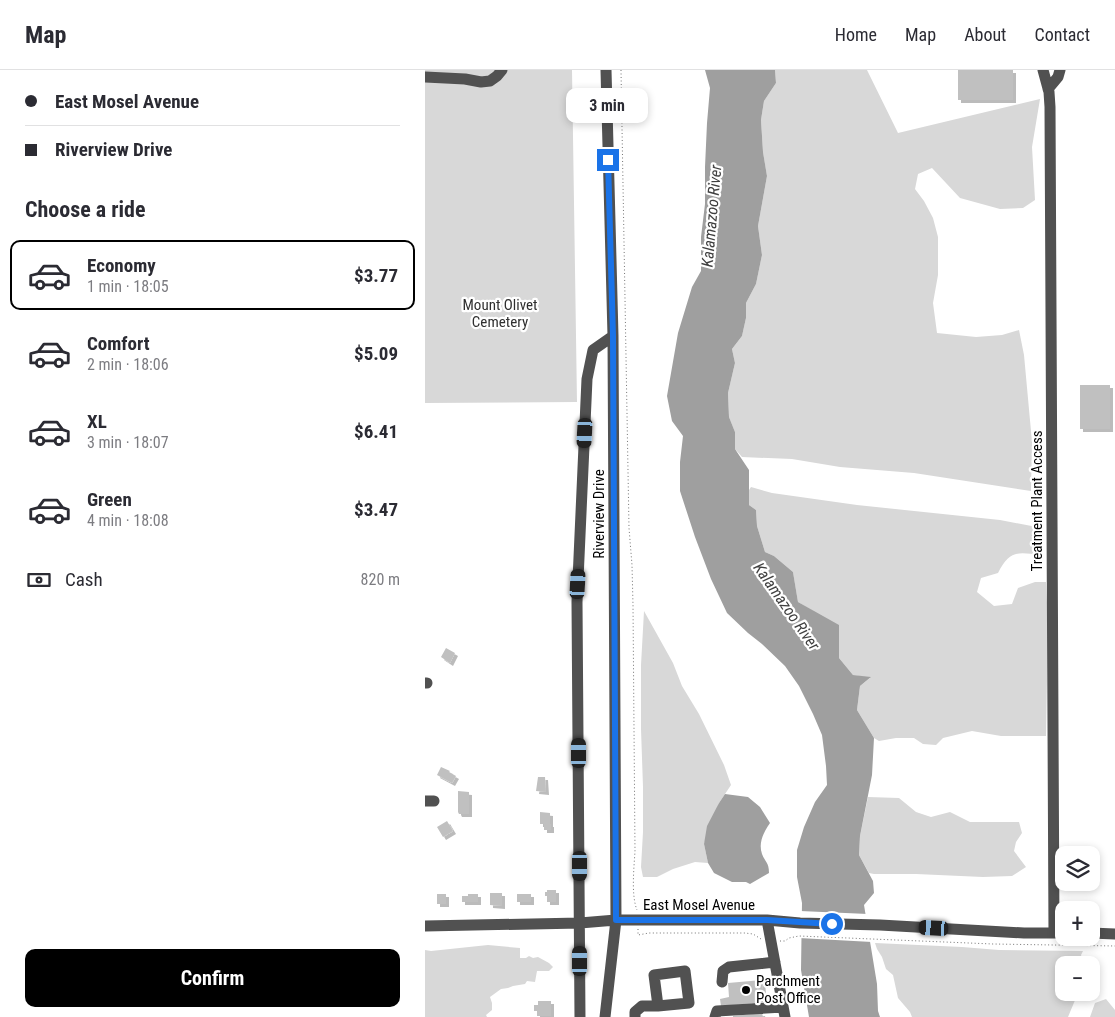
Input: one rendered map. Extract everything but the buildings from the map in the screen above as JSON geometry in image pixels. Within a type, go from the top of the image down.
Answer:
[{"type":"street","points":[[425,78],[465,79],[481,82],[490,81],[501,70]]},
{"type":"street","name":"Riverview Drive","points":[[605,1017],[616,920],[613,336],[606,70]]},
{"type":"street","name":"Treatment Plant Access","points":[[1043,70],[1048,88],[1050,107],[1059,901]]},
{"type":"street","points":[[1048,88],[1058,78],[1060,70]]},
{"type":"street","points":[[580,1017],[577,602],[587,379],[593,350],[613,336]]},
{"type":"street","name":"East Mosel Avenue","points":[[425,926],[580,923],[616,920],[767,920],[1055,933]]},
{"type":"street","points":[[715,1017],[717,1011],[784,1012],[767,920]]},
{"type":"street","points":[[1100,933],[1115,934]]},
{"type":"street","points":[[722,982],[723,971],[729,967],[775,962]]},
{"type":"street","points":[[635,1017],[635,1012],[642,1006],[658,1006]]},
{"type":"path","points":[[621,70],[629,528],[633,582],[634,903],[637,910],[638,935],[649,933],[753,934],[760,939],[785,941],[799,936],[993,944],[1115,946]]},
{"type":"green space","name":"Mount Olivet Cemetery","points":[[425,70],[572,70],[577,402],[425,403]]},
{"type":"green space","points":[[775,70],[867,70],[898,133],[1040,99],[1032,147],[1035,200],[1023,208],[1000,209],[960,198],[932,168],[918,174],[915,189],[933,218],[938,237],[938,275],[933,303],[937,333],[976,337],[1002,335],[1019,330],[1024,355],[1032,442],[1031,491],[914,473],[840,467],[792,459],[742,457],[735,449],[735,432],[729,417],[728,393],[735,363],[732,349],[742,336],[746,318],[746,303],[756,284],[762,255],[758,226],[767,176],[761,120],[764,101],[776,83]]},
{"type":"green space","points":[[751,487],[772,493],[857,505],[1000,520],[1042,528],[1041,555],[1020,553],[1011,556],[1006,560],[998,573],[981,578],[977,592],[994,606],[1012,604],[1018,588],[1035,582],[1046,582],[1048,625],[1046,736],[1001,736],[972,731],[943,738],[936,745],[923,744],[914,738],[896,738],[879,741],[874,738],[857,710],[860,686],[870,678],[853,675],[839,658],[813,611],[798,602],[793,572],[774,556],[765,552],[757,526],[756,510],[749,505],[749,490]]},
{"type":"green space","points":[[644,611],[673,663],[682,686],[699,714],[724,765],[731,785],[719,803],[704,844],[708,863],[695,862],[673,869],[657,877],[643,877],[641,867],[643,787],[641,665]]},
{"type":"green space","points":[[868,797],[899,798],[916,812],[931,817],[950,812],[970,822],[1019,822],[1022,833],[1016,842],[1014,851],[1026,867],[1012,876],[983,877],[869,873],[859,855],[860,836]]},
{"type":"green space","points":[[875,943],[999,950],[1083,951],[1081,956],[1055,956],[1055,1001],[1075,1001],[1068,1017],[912,1017],[898,998],[893,975],[886,969]]},
{"type":"green space","points":[[488,945],[520,948],[520,958],[538,957],[553,967],[549,971],[537,971],[535,982],[527,981],[525,984],[501,989],[490,997],[492,1010],[486,1015],[487,1017],[425,1017],[425,950]]},
{"type":"green space","points":[[1106,999],[1115,1010],[1115,1017],[1090,1017],[1095,1003]]},
{"type":"water","name":"Kalamazoo River","points":[[705,70],[775,70],[776,83],[764,101],[761,120],[767,176],[758,226],[762,255],[756,284],[746,303],[746,318],[742,336],[732,349],[735,363],[728,393],[729,417],[735,432],[735,449],[749,470],[749,505],[756,510],[757,526],[765,552],[774,556],[793,572],[798,602],[839,625],[839,658],[853,675],[871,677],[860,686],[857,710],[874,738],[872,775],[860,836],[859,855],[873,881],[874,893],[864,905],[877,984],[880,1017],[809,1017],[801,970],[802,903],[797,877],[797,850],[804,827],[815,802],[827,785],[822,735],[799,686],[785,666],[727,613],[711,579],[680,491],[680,462],[683,436],[672,421],[667,396],[678,333],[692,287],[701,271],[701,237],[705,204],[705,167],[710,88]]},
{"type":"water","points":[[725,794],[748,797],[760,807],[770,823],[761,841],[762,854],[768,864],[769,873],[750,884],[746,882],[732,882],[714,873],[708,863],[704,844],[707,826]]},
{"type":"pier","points":[[800,911],[868,914],[872,942],[799,938]]},
{"type":"place","name":"Parchment Post Office","points":[[746,990]]},
{"type":"route","points":[[608,160],[613,336],[616,920],[767,920],[832,924]]}]
